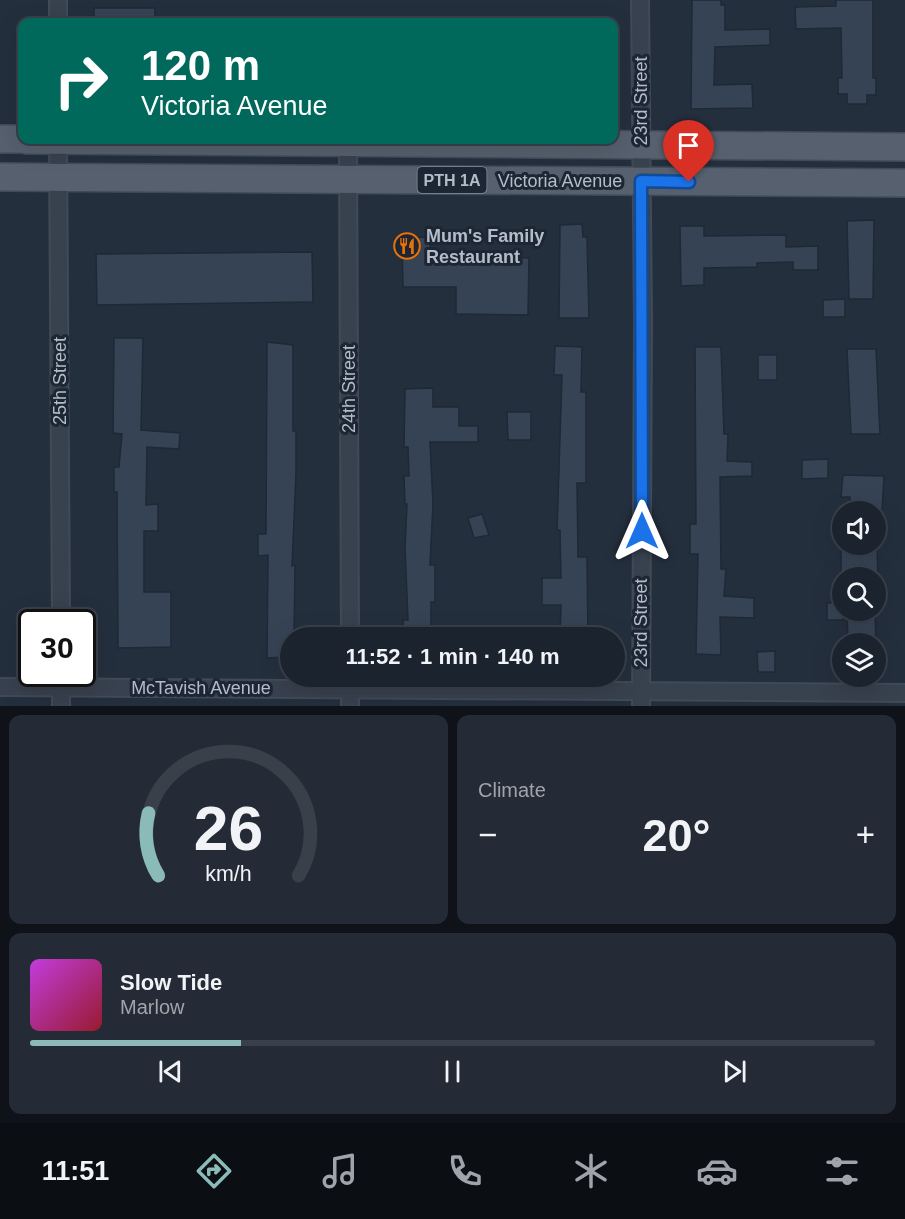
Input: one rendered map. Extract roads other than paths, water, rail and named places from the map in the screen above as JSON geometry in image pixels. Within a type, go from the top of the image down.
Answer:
[{"type":"main road","name":"Victoria Avenue","points":[[0,139],[18,140]]},
{"type":"main road","name":"Victoria Avenue","points":[[618,144],[905,147]]},
{"type":"main road","name":"Victoria Avenue","points":[[0,177],[905,183]]},
{"type":"street","points":[[58,0],[58,18]]},
{"type":"street","name":"23rd Street","points":[[640,0],[641,700]]},
{"type":"street","name":"25th Street","points":[[58,144],[61,609]]},
{"type":"street","name":"24th Street","points":[[348,144],[350,627]]},
{"type":"street","name":"McTavish Avenue","points":[[96,681],[280,682]]},
{"type":"street","name":"McTavish Avenue","points":[[0,687],[18,685]]},
{"type":"street","points":[[61,687],[61,706]]},
{"type":"street","points":[[350,687],[350,706]]},
{"type":"street","name":"McTavish Avenue","points":[[431,687],[641,700],[905,693]]},
{"type":"place","name":"Mum's Family Restaurant","points":[[407,246]]}]
